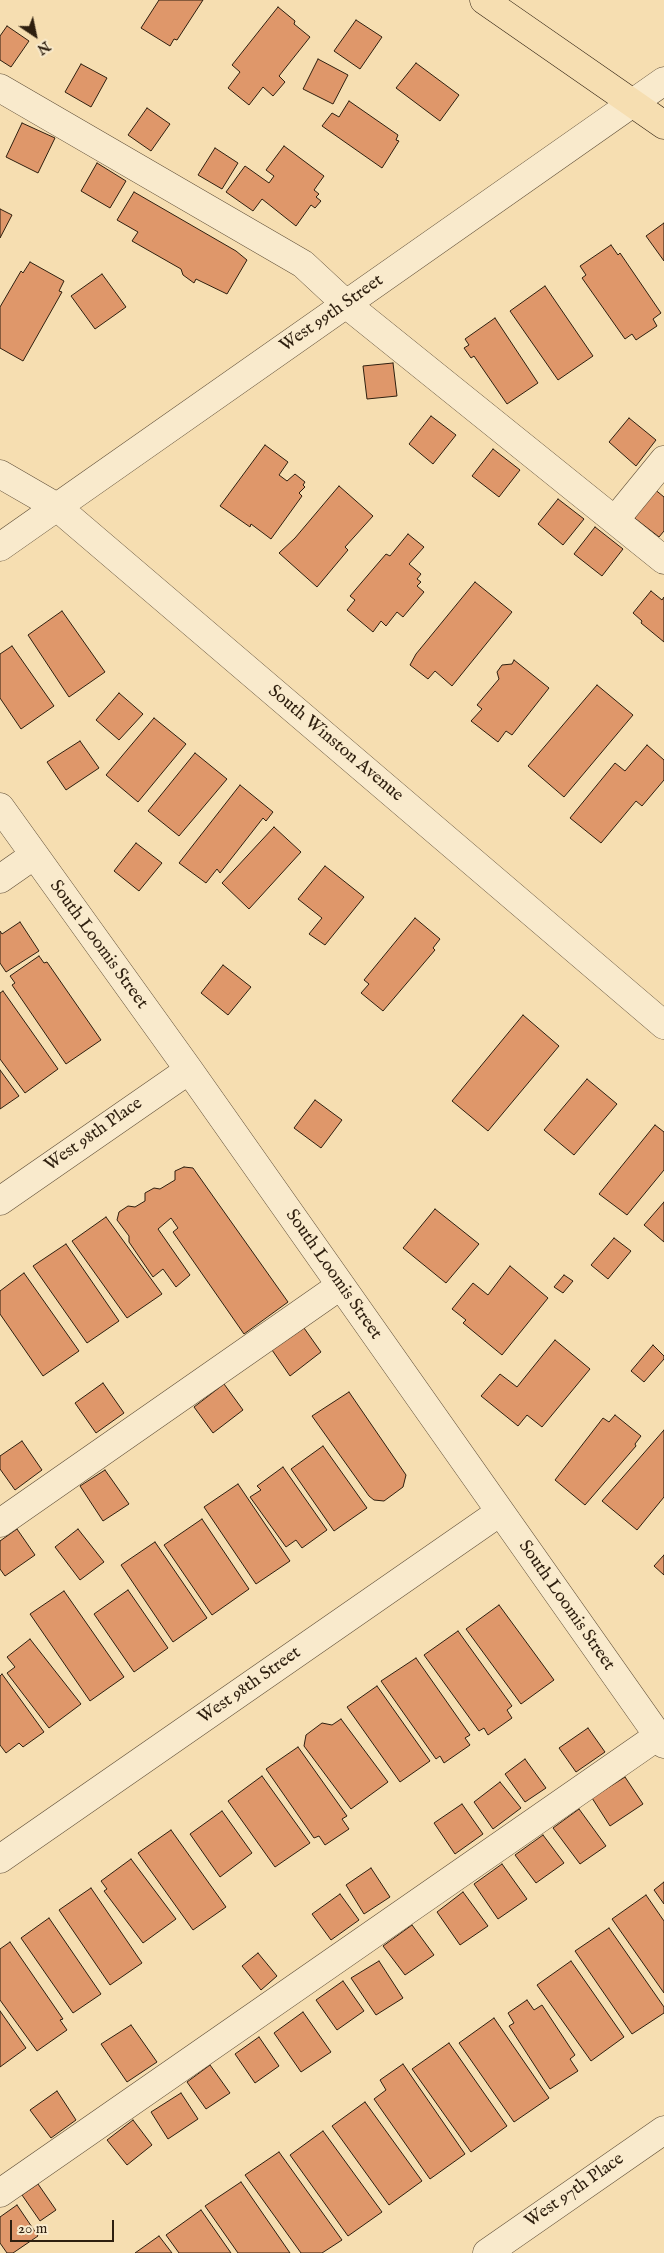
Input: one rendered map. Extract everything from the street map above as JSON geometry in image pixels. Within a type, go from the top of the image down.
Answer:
[{"type":"main road","points":[[484,0],[664,125]]},
{"type":"street","name":"West 99th Street","points":[[0,547],[664,81]]},
{"type":"street","points":[[0,88],[303,264],[346,304],[664,560]]},
{"type":"street","points":[[614,520],[664,460]]},
{"type":"street","name":"South Winston Avenue","points":[[0,474],[57,506],[664,1025]]},
{"type":"street","name":"South Loomis Street","points":[[0,808],[189,1070],[661,1740]]},
{"type":"street","points":[[0,879],[33,856]]},
{"type":"street","name":"West 98th Place","points":[[0,1201],[189,1070]]},
{"type":"street","points":[[0,1523],[340,1286]]},
{"type":"street","name":"West 98th Street","points":[[0,1859],[500,1512]]},
{"type":"street","points":[[0,2193],[661,1740]]},
{"type":"street","name":"West 97th Place","points":[[487,2253],[664,2130]]},
{"type":"building","points":[[159,0],[203,0],[177,40],[174,39],[170,46],[141,28]]},
{"type":"building","points":[[278,7],[310,37],[279,76],[285,82],[273,96],[263,87],[249,105],[228,88],[240,72],[232,65]]},
{"type":"building","points":[[356,20],[382,37],[360,69],[334,51]]},
{"type":"building","points":[[7,26],[29,41],[11,67],[0,60],[0,36]]},
{"type":"building","points":[[318,59],[348,75],[333,104],[303,89]]},
{"type":"building","points":[[416,63],[459,95],[440,121],[396,88]]},
{"type":"building","points":[[81,64],[107,78],[91,107],[65,92]]},
{"type":"building","points":[[349,101],[398,135],[396,140],[399,141],[382,168],[322,126],[332,113],[339,117]]},
{"type":"building","points":[[147,108],[170,124],[151,151],[128,135]]},
{"type":"building","points":[[22,123],[55,138],[38,173],[6,157]]},
{"type":"building","points":[[284,146],[324,176],[314,190],[319,194],[316,197],[321,201],[315,208],[311,205],[296,226],[262,199],[253,211],[226,192],[245,166],[269,183],[274,176],[266,170]]},
{"type":"building","points":[[215,148],[238,163],[222,189],[198,175]]},
{"type":"building","points":[[97,163],[126,181],[110,208],[81,191]]},
{"type":"building","points":[[134,192],[236,251],[247,260],[227,294],[196,279],[194,283],[183,275],[181,269],[132,241],[138,232],[117,220]]},
{"type":"building","points":[[0,209],[12,215],[0,238]]},
{"type":"building","points":[[664,223],[664,261],[646,236]]},
{"type":"building","points":[[611,245],[618,255],[620,253],[661,313],[653,319],[657,326],[636,340],[632,334],[625,339],[582,278],[586,275],[580,266]]},
{"type":"building","points":[[30,262],[64,281],[59,291],[62,292],[23,361],[0,348],[0,307],[21,271],[23,273]]},
{"type":"building","points":[[102,274],[126,307],[95,329],[71,296]]},
{"type":"building","points":[[545,286],[593,356],[558,380],[510,311]]},
{"type":"building","points":[[495,318],[538,383],[507,404],[474,356],[471,358],[464,348],[469,345],[465,339]]},
{"type":"building","points":[[393,363],[397,396],[367,399],[363,366]]},
{"type":"building","points":[[431,416],[456,435],[433,464],[409,444]]},
{"type":"building","points":[[629,418],[656,440],[636,466],[609,442]]},
{"type":"building","points":[[265,445],[288,462],[279,475],[287,481],[295,474],[305,482],[303,485],[305,487],[299,493],[302,496],[271,539],[251,524],[250,527],[220,506]]},
{"type":"building","points":[[493,449],[520,470],[499,497],[472,476]]},
{"type":"building","points":[[339,486],[373,516],[345,547],[348,550],[317,587],[279,553],[295,538]]},
{"type":"building","points":[[653,488],[664,497],[664,531],[659,537],[632,516]]},
{"type":"building","points":[[558,499],[584,519],[563,545],[538,524]]},
{"type":"building","points":[[595,527],[623,549],[602,576],[574,554]]},
{"type":"building","points":[[408,534],[424,547],[409,564],[421,574],[417,579],[421,582],[417,586],[424,592],[403,617],[397,612],[386,626],[381,621],[373,632],[347,610],[355,600],[350,596],[386,554],[390,556]]},
{"type":"building","points":[[475,582],[512,612],[452,686],[435,671],[428,679],[410,665],[416,654]]},
{"type":"building","points":[[651,591],[662,600],[664,597],[664,642],[641,623],[642,621],[633,613]]},
{"type":"building","points":[[62,611],[105,672],[69,697],[28,635]]},
{"type":"building","points":[[12,646],[54,706],[21,729],[0,698],[0,654]]},
{"type":"building","points":[[514,660],[549,688],[512,735],[506,731],[498,742],[471,721],[482,709],[477,705],[499,679],[497,672],[502,665],[512,664]]},
{"type":"building","points":[[597,685],[633,715],[564,797],[528,766]]},
{"type":"building","points":[[119,693],[143,714],[119,740],[96,720]]},
{"type":"building","points":[[154,718],[186,744],[138,802],[106,775]]},
{"type":"building","points":[[80,741],[99,768],[66,790],[47,762]]},
{"type":"building","points":[[647,745],[664,760],[664,780],[642,806],[636,801],[601,843],[570,818],[615,763],[625,771]]},
{"type":"building","points":[[195,753],[227,779],[179,836],[148,811]]},
{"type":"building","points":[[240,785],[273,812],[266,821],[263,818],[220,873],[217,869],[206,883],[179,863]]},
{"type":"building","points":[[274,827],[301,852],[249,909],[222,883]]},
{"type":"building","points":[[136,843],[162,863],[139,891],[114,871]]},
{"type":"building","points":[[325,866],[364,897],[325,945],[309,934],[322,918],[298,899]]},
{"type":"building","points":[[415,918],[440,939],[433,948],[435,950],[383,1011],[361,993],[369,984],[364,980]]},
{"type":"building","points":[[20,922],[39,951],[6,972],[0,963],[0,931],[2,934]]},
{"type":"building","points":[[39,956],[44,963],[47,962],[101,1040],[66,1064],[12,985],[15,983],[10,976]]},
{"type":"building","points":[[223,965],[251,987],[228,1015],[201,993]]},
{"type":"building","points":[[3,991],[58,1069],[25,1093],[0,1059],[0,993]]},
{"type":"building","points":[[523,1015],[559,1046],[488,1131],[452,1101]]},
{"type":"building","points":[[0,1070],[19,1096],[0,1109]]},
{"type":"building","points":[[587,1079],[617,1104],[574,1155],[544,1130]]},
{"type":"building","points":[[315,1100],[342,1120],[321,1148],[294,1128]]},
{"type":"building","points":[[655,1125],[664,1132],[664,1170],[627,1215],[599,1194]]},
{"type":"building","points":[[184,1167],[193,1168],[288,1302],[244,1334],[173,1232],[178,1228],[171,1218],[158,1229],[190,1275],[176,1287],[163,1269],[153,1277],[129,1242],[129,1236],[117,1220],[119,1212],[128,1206],[135,1207],[145,1201],[145,1193],[154,1188],[160,1189],[175,1180],[175,1171]]},
{"type":"building","points":[[664,1202],[664,1242],[644,1225]]},
{"type":"building","points":[[435,1209],[479,1244],[446,1283],[403,1248]]},
{"type":"building","points":[[106,1217],[162,1294],[127,1318],[72,1241]]},
{"type":"building","points":[[614,1238],[631,1251],[608,1279],[591,1265]]},
{"type":"building","points":[[66,1244],[119,1321],[87,1343],[33,1266]]},
{"type":"building","points":[[510,1266],[548,1298],[502,1355],[463,1323],[466,1320],[452,1309],[473,1283],[488,1295]]},
{"type":"building","points":[[24,1273],[79,1351],[43,1376],[0,1314],[0,1291]]},
{"type":"building","points":[[564,1275],[573,1281],[563,1293],[554,1287]]},
{"type":"building","points":[[304,1328],[321,1352],[290,1376],[272,1350]]},
{"type":"building","points":[[555,1340],[590,1369],[542,1427],[527,1415],[518,1426],[481,1396],[500,1374],[517,1387]]},
{"type":"building","points":[[653,1345],[664,1356],[664,1359],[644,1382],[631,1371]]},
{"type":"building","points":[[103,1383],[124,1413],[96,1433],[75,1403]]},
{"type":"building","points":[[224,1384],[243,1410],[213,1433],[194,1407]]},
{"type":"building","points":[[349,1392],[406,1475],[403,1487],[384,1501],[374,1500],[369,1496],[312,1416]]},
{"type":"building","points":[[615,1415],[641,1436],[635,1444],[636,1446],[585,1505],[555,1480],[603,1418],[609,1422]]},
{"type":"building","points":[[664,1430],[664,1497],[637,1530],[602,1501]]},
{"type":"building","points":[[22,1441],[42,1470],[15,1490],[0,1469],[0,1456]]},
{"type":"building","points":[[323,1446],[367,1508],[334,1531],[291,1469]]},
{"type":"building","points":[[283,1467],[327,1530],[302,1548],[296,1540],[286,1547],[250,1497],[261,1490],[257,1486]]},
{"type":"building","points":[[105,1470],[129,1504],[103,1521],[80,1486]]},
{"type":"building","points":[[238,1484],[290,1561],[256,1584],[204,1507]]},
{"type":"building","points":[[202,1519],[249,1589],[212,1615],[164,1545]]},
{"type":"building","points":[[17,1529],[35,1555],[5,1576],[0,1569],[0,1541]]},
{"type":"building","points":[[78,1529],[104,1562],[80,1580],[55,1547]]},
{"type":"building","points":[[155,1542],[207,1618],[173,1642],[121,1565]]},
{"type":"building","points":[[664,1555],[664,1575],[654,1566]]},
{"type":"building","points":[[128,1590],[168,1648],[134,1672],[94,1614]]},
{"type":"building","points":[[64,1591],[124,1677],[90,1701],[30,1614]]},
{"type":"building","points":[[499,1605],[554,1680],[521,1704],[466,1629]]},
{"type":"building","points":[[458,1631],[512,1706],[507,1710],[512,1718],[488,1735],[484,1728],[479,1731],[424,1655]]},
{"type":"building","points":[[30,1639],[81,1704],[49,1728],[7,1673],[15,1667],[7,1657]]},
{"type":"building","points":[[416,1658],[470,1735],[465,1738],[470,1745],[444,1763],[440,1756],[436,1759],[381,1681]]},
{"type":"building","points":[[2,1674],[44,1732],[23,1747],[19,1743],[6,1753],[0,1745],[0,1676]]},
{"type":"building","points":[[377,1686],[430,1761],[400,1782],[347,1707]]},
{"type":"building","points":[[341,1719],[388,1782],[351,1809],[304,1746],[306,1735],[322,1723],[332,1725]]},
{"type":"building","points":[[588,1728],[605,1752],[576,1772],[559,1748]]},
{"type":"building","points":[[298,1747],[347,1816],[342,1819],[349,1829],[325,1845],[319,1836],[314,1838],[266,1769]]},
{"type":"building","points":[[525,1759],[546,1788],[525,1802],[505,1774]]},
{"type":"building","points":[[262,1776],[310,1843],[275,1867],[228,1801]]},
{"type":"building","points":[[625,1777],[643,1804],[610,1826],[592,1798]]},
{"type":"building","points":[[500,1782],[521,1808],[493,1829],[474,1802]]},
{"type":"building","points":[[462,1804],[483,1834],[455,1854],[434,1823]]},
{"type":"building","points":[[579,1809],[606,1846],[580,1864],[553,1828]]},
{"type":"building","points":[[222,1811],[252,1853],[220,1877],[190,1834]]},
{"type":"building","points":[[171,1830],[226,1907],[193,1930],[138,1853]]},
{"type":"building","points":[[543,1835],[564,1863],[536,1883],[515,1855]]},
{"type":"building","points":[[131,1859],[176,1919],[143,1943],[104,1891],[107,1889],[101,1881]]},
{"type":"building","points":[[502,1864],[527,1899],[498,1919],[474,1884]]},
{"type":"building","points":[[371,1868],[390,1897],[364,1914],[346,1885]]},
{"type":"building","points":[[664,1882],[664,1904],[654,1890]]},
{"type":"building","points":[[91,1888],[142,1963],[110,1985],[59,1910]]},
{"type":"building","points":[[463,1892],[488,1926],[460,1945],[437,1912]]},
{"type":"building","points":[[340,1894],[359,1920],[331,1940],[312,1914]]},
{"type":"building","points":[[646,1895],[664,1921],[664,1993],[612,1919]]},
{"type":"building","points":[[49,1918],[101,1994],[73,2013],[21,1938]]},
{"type":"building","points":[[412,1925],[434,1955],[405,1975],[383,1946]]},
{"type":"building","points":[[609,1928],[664,2007],[664,2013],[632,2034],[575,1951]]},
{"type":"building","points":[[10,1942],[63,2019],[60,2020],[67,2030],[37,2051],[0,2000],[0,1949]]},
{"type":"building","points":[[258,1953],[277,1976],[261,1990],[242,1966]]},
{"type":"building","points":[[379,1961],[403,1998],[376,2015],[351,1978]]},
{"type":"building","points":[[571,1961],[624,2037],[591,2061],[537,1985]]},
{"type":"building","points":[[343,1981],[364,2011],[337,2030],[316,2000]]},
{"type":"building","points":[[527,2000],[534,2010],[542,2005],[575,2055],[570,2059],[578,2071],[550,2089],[509,2026],[514,2023],[508,2013]]},
{"type":"building","points":[[0,2011],[26,2048],[0,2067]]},
{"type":"building","points":[[303,2012],[331,2052],[301,2072],[274,2033]]},
{"type":"building","points":[[494,2018],[549,2098],[514,2122],[459,2043]]},
{"type":"building","points":[[131,2025],[157,2062],[127,2082],[101,2044]]},
{"type":"building","points":[[259,2037],[279,2066],[255,2083],[235,2054]]},
{"type":"building","points":[[449,2043],[507,2126],[471,2152],[412,2069]]},
{"type":"building","points":[[403,2064],[465,2154],[430,2179],[374,2099],[386,2090],[380,2080]]},
{"type":"building","points":[[210,2065],[230,2093],[206,2109],[187,2082]]},
{"type":"building","points":[[57,2091],[76,2120],[51,2138],[30,2110]]},
{"type":"building","points":[[181,2093],[198,2119],[168,2139],[151,2112]]},
{"type":"building","points":[[365,2102],[422,2181],[389,2205],[332,2126]]},
{"type":"building","points":[[133,2120],[152,2145],[127,2165],[107,2140]]},
{"type":"building","points":[[323,2131],[382,2212],[348,2236],[290,2155]]},
{"type":"building","points":[[279,2152],[342,2240],[322,2253],[301,2253],[245,2175]]},
{"type":"building","points":[[241,2182],[290,2253],[238,2253],[205,2206]]},
{"type":"building","points":[[38,2184],[56,2210],[40,2221],[22,2195]]},
{"type":"building","points":[[17,2205],[38,2236],[13,2253],[7,2253],[0,2243],[0,2217]]},
{"type":"building","points":[[201,2210],[231,2253],[179,2253],[166,2235]]},
{"type":"building","points":[[159,2236],[172,2253],[135,2253]]}]
